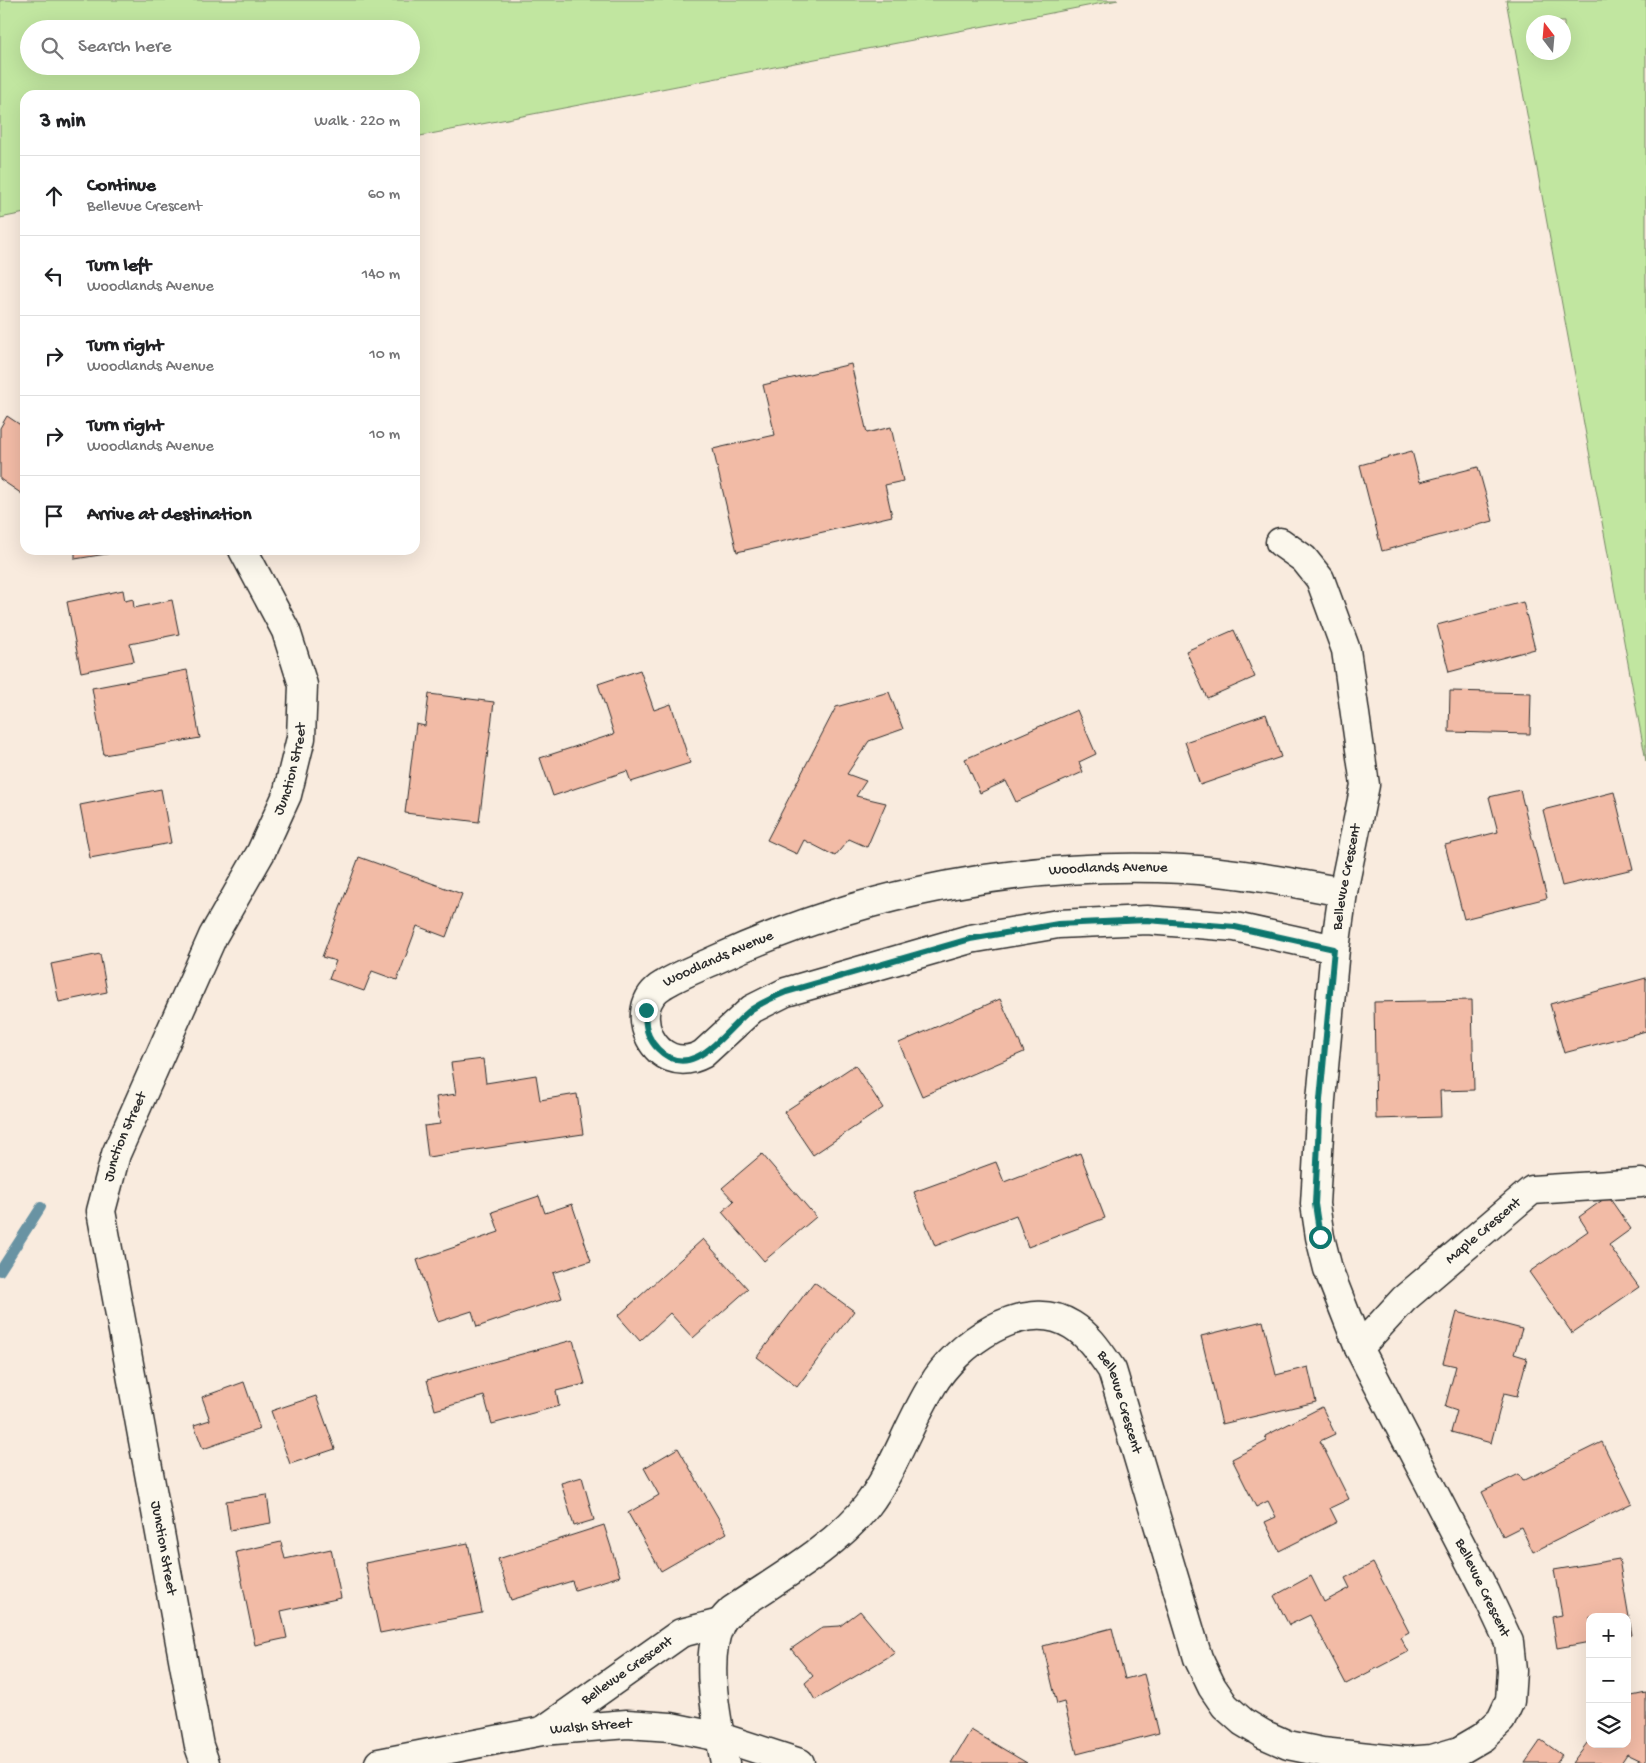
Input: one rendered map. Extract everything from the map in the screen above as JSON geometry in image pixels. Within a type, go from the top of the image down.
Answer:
[{"type":"street","name":"Bellevue Crescent","points":[[542,1731],[681,1633],[720,1623],[732,1610],[836,1538],[868,1504],[932,1384],[952,1359],[977,1338],[1002,1324],[1024,1317],[1048,1317],[1070,1324],[1093,1342],[1112,1370],[1198,1658],[1212,1687],[1225,1706],[1243,1722],[1263,1734],[1288,1745],[1322,1752],[1406,1761],[1432,1759],[1459,1751],[1484,1737],[1502,1720],[1510,1701],[1512,1671],[1509,1642],[1486,1593],[1359,1348],[1328,1269],[1320,1237],[1315,1204],[1320,1100],[1334,949],[1343,892],[1365,785],[1346,650],[1320,580],[1304,559],[1280,542]]},
{"type":"street","name":"Junction Street","points":[[205,1763],[199,1746],[101,1211],[116,1154],[209,945],[261,852],[287,795],[301,738],[303,685],[286,631],[246,555]]},
{"type":"street","name":"Woodlands Avenue","points":[[1334,949],[1235,927],[1147,920],[1058,924],[970,939],[786,992],[752,1009],[703,1054],[694,1059],[678,1061],[663,1054],[649,1038],[645,1024],[648,1003],[661,985],[737,950],[856,906],[960,882],[1053,870],[1109,867],[1184,869],[1260,877],[1343,892]]},
{"type":"street","name":"Maple Crescent","points":[[1359,1348],[1404,1299],[1532,1190],[1641,1184]]},
{"type":"street","points":[[720,1623],[712,1652],[723,1750]]},
{"type":"street","name":"Walsh Street","points":[[379,1763],[542,1731],[627,1724],[671,1727],[723,1750],[800,1763]]},
{"type":"green space","points":[[0,0],[1118,0],[420,136],[420,90],[20,90],[20,214],[0,218]]},
{"type":"green space","points":[[1506,0],[1646,0],[1646,761]]},
{"type":"building","points":[[851,364],[867,433],[891,427],[903,481],[885,485],[892,516],[737,552],[713,449],[775,435],[763,385]]},
{"type":"building","points":[[7,416],[20,425],[20,493],[0,479],[0,428]]},
{"type":"building","points":[[1412,451],[1420,482],[1478,467],[1493,521],[1382,551],[1360,465]]},
{"type":"building","points":[[75,555],[100,555],[75,559]]},
{"type":"building","points":[[123,590],[125,601],[133,599],[134,608],[172,600],[179,634],[130,644],[134,661],[81,672],[67,602]]},
{"type":"building","points":[[1523,602],[1535,649],[1449,672],[1437,625]]},
{"type":"building","points":[[1234,630],[1255,677],[1207,698],[1186,651]]},
{"type":"building","points":[[187,670],[200,738],[104,755],[92,688]]},
{"type":"building","points":[[640,670],[654,710],[671,704],[690,763],[631,782],[627,771],[553,796],[540,758],[614,734],[598,684]]},
{"type":"building","points":[[1450,691],[1531,693],[1530,734],[1449,732]]},
{"type":"building","points":[[889,692],[903,729],[869,741],[847,774],[866,781],[856,796],[886,803],[867,847],[849,839],[835,856],[804,840],[797,854],[767,840],[836,707]]},
{"type":"building","points":[[429,694],[494,702],[479,822],[405,813],[416,724],[425,726]]},
{"type":"building","points":[[1077,710],[1096,754],[1079,762],[1083,772],[1016,802],[1006,781],[980,793],[965,759]]},
{"type":"building","points":[[1266,714],[1281,757],[1200,785],[1185,742]]},
{"type":"building","points":[[161,789],[171,843],[90,858],[80,805]]},
{"type":"building","points":[[1520,790],[1547,898],[1464,919],[1445,845],[1498,832],[1489,797]]},
{"type":"building","points":[[1614,792],[1633,869],[1562,886],[1543,810]]},
{"type":"building","points":[[359,857],[462,894],[446,937],[417,926],[397,980],[372,971],[364,991],[329,979],[336,961],[322,957]]},
{"type":"building","points":[[100,954],[107,992],[59,1002],[51,964]]},
{"type":"building","points":[[1646,978],[1646,1031],[1564,1053],[1550,1004]]},
{"type":"building","points":[[1000,999],[1024,1052],[922,1096],[899,1043]]},
{"type":"building","points":[[1472,1000],[1474,1090],[1440,1091],[1441,1117],[1376,1119],[1374,1002]]},
{"type":"building","points":[[483,1059],[486,1083],[536,1075],[540,1100],[577,1094],[583,1134],[428,1157],[424,1126],[440,1124],[436,1097],[456,1094],[451,1063]]},
{"type":"building","points":[[855,1065],[883,1108],[813,1155],[784,1112]]},
{"type":"building","points":[[1080,1153],[1105,1218],[1028,1247],[1016,1215],[935,1246],[914,1192],[996,1162],[1004,1182]]},
{"type":"building","points":[[762,1154],[816,1217],[764,1261],[722,1212],[734,1201],[722,1188]]},
{"type":"building","points":[[539,1196],[545,1213],[572,1204],[591,1261],[553,1273],[562,1298],[477,1327],[472,1311],[438,1322],[417,1260],[499,1232],[492,1212]]},
{"type":"building","points":[[1608,1196],[1631,1229],[1609,1245],[1639,1287],[1572,1333],[1529,1272],[1588,1231],[1579,1217]]},
{"type":"building","points":[[703,1239],[748,1289],[693,1338],[670,1313],[640,1341],[618,1316]]},
{"type":"building","points":[[814,1282],[854,1311],[797,1387],[757,1357]]},
{"type":"building","points":[[1457,1312],[1522,1329],[1514,1354],[1527,1358],[1517,1396],[1504,1393],[1491,1443],[1451,1432],[1457,1411],[1445,1407],[1456,1366],[1443,1363]]},
{"type":"building","points":[[1263,1321],[1276,1375],[1308,1367],[1316,1402],[1222,1424],[1201,1336]]},
{"type":"building","points":[[573,1340],[585,1384],[556,1391],[559,1406],[492,1424],[484,1396],[435,1410],[427,1380]]},
{"type":"building","points":[[244,1382],[260,1429],[203,1449],[194,1425],[210,1420],[202,1397]]},
{"type":"building","points":[[316,1396],[335,1449],[290,1464],[271,1411]]},
{"type":"building","points":[[1322,1407],[1335,1434],[1320,1441],[1349,1499],[1330,1508],[1337,1522],[1279,1551],[1265,1522],[1276,1517],[1268,1501],[1256,1507],[1232,1459],[1267,1441],[1265,1436]]},
{"type":"building","points":[[1602,1442],[1632,1503],[1533,1552],[1521,1527],[1503,1536],[1482,1492],[1519,1474],[1523,1481]]},
{"type":"building","points":[[678,1448],[727,1533],[661,1571],[628,1513],[659,1495],[644,1468]]},
{"type":"building","points":[[582,1477],[594,1520],[574,1526],[561,1483]]},
{"type":"building","points":[[267,1495],[271,1523],[230,1530],[226,1501]]},
{"type":"building","points":[[604,1525],[620,1576],[575,1590],[572,1581],[511,1600],[498,1559]]},
{"type":"building","points":[[281,1542],[285,1559],[331,1549],[341,1598],[281,1611],[287,1638],[255,1645],[236,1552]]},
{"type":"building","points":[[468,1543],[482,1613],[380,1633],[365,1563]]},
{"type":"building","points":[[1619,1559],[1628,1613],[1586,1613],[1586,1643],[1557,1648],[1552,1617],[1562,1615],[1554,1570]]},
{"type":"building","points":[[1373,1563],[1409,1632],[1400,1637],[1408,1652],[1346,1684],[1310,1615],[1289,1625],[1274,1596],[1311,1576],[1324,1602],[1350,1588],[1345,1578]]},
{"type":"building","points":[[860,1611],[895,1653],[815,1700],[805,1683],[813,1676],[791,1649],[823,1627],[840,1626]]},
{"type":"building","points":[[1112,1628],[1125,1679],[1144,1674],[1159,1733],[1077,1754],[1064,1702],[1057,1704],[1043,1646]]},
{"type":"building","points":[[1646,1693],[1646,1763],[1627,1754],[1621,1763],[1572,1763],[1586,1744],[1586,1748],[1631,1748],[1631,1696]]},
{"type":"building","points":[[971,1730],[1027,1763],[951,1763]]},
{"type":"building","points":[[1541,1740],[1562,1755],[1556,1763],[1525,1763]]},
{"type":"waterway","points":[[0,1271],[41,1207]]},
{"type":"route","points":[[646,1010],[646,1031],[653,1044],[668,1057],[683,1061],[694,1059],[703,1054],[752,1009],[786,992],[970,939],[1058,924],[1147,920],[1235,927],[1334,949],[1320,1100],[1315,1204],[1320,1237]]}]
